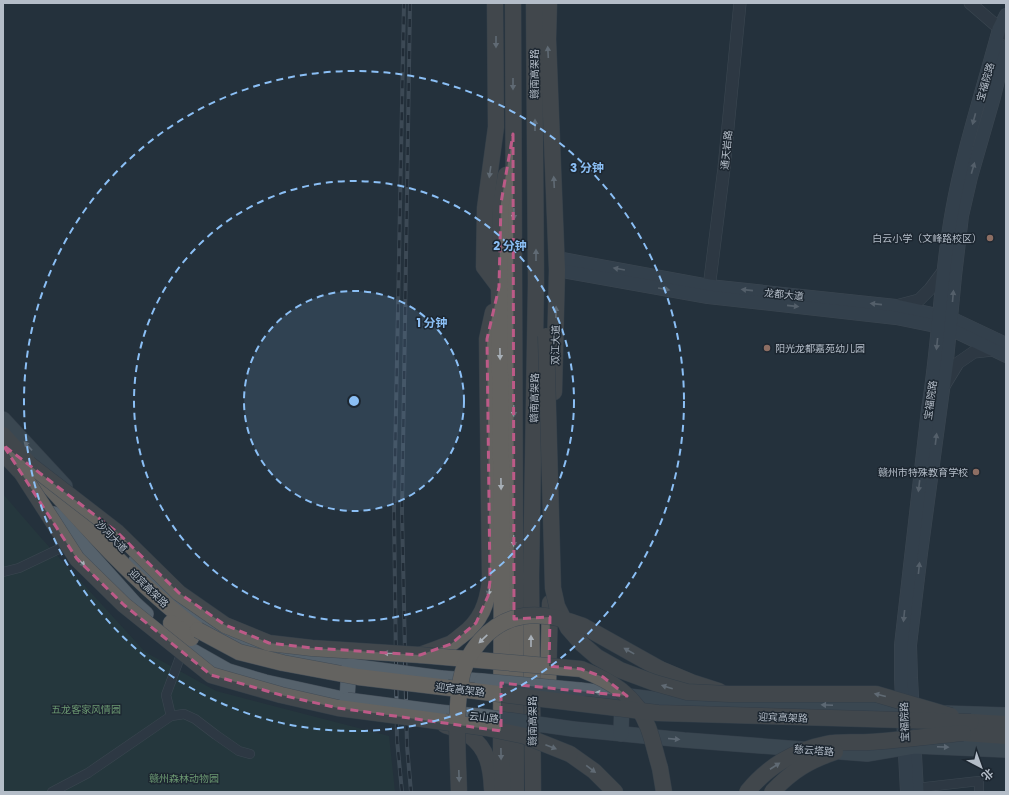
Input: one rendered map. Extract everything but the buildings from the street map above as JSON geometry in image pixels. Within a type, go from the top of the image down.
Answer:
[{"type":"highway","points":[[420,655],[451,644],[476,624],[488,596],[490,581],[487,339],[499,287],[484,267],[484,208],[496,127],[496,3]]},
{"type":"highway","name":"赣南高架路","points":[[513,3],[516,792]]},
{"type":"highway","name":"赣南高架路","points":[[532,792],[531,576],[536,283],[534,3]]},
{"type":"highway","name":"双江大道","points":[[548,687],[557,264],[548,39],[549,3]]},
{"type":"highway","points":[[503,792],[501,751],[502,546],[499,287],[501,204],[513,134]]},
{"type":"highway","points":[[536,283],[546,336],[551,566],[553,588],[557,606],[568,628],[582,644],[597,657],[620,670],[655,683],[687,692],[729,694],[876,694],[967,728]]},
{"type":"highway","name":"迎宾高架路","points":[[3,435],[25,468],[108,562],[165,619],[190,638],[229,657],[282,674],[658,723],[967,728],[1006,724]]},
{"type":"highway","name":"迎宾高架路","points":[[3,453],[25,468]]},
{"type":"highway","points":[[25,468],[117,532],[179,593],[225,625],[270,643],[312,648],[581,668],[603,677],[621,689],[635,704],[648,726],[660,768],[664,792]]},
{"type":"highway","points":[[25,468],[77,559],[124,605],[212,674],[281,696],[338,708],[438,716],[525,736],[570,754],[594,771],[613,789]]},
{"type":"highway","points":[[460,792],[458,704],[460,684],[464,669],[472,651],[480,641],[494,629],[508,621],[524,616],[545,616],[568,620],[583,626],[660,669],[691,682],[729,694]]},
{"type":"highway","points":[[438,716],[469,736],[483,750],[491,767],[492,792]]},
{"type":"highway","points":[[747,792],[755,782],[771,768],[791,755],[827,744],[868,742],[967,728]]},
{"type":"highway","name":"迎宾高架路","points":[[967,728],[1006,736]]},
{"type":"highway","points":[[772,792],[781,782],[801,766],[819,757],[868,742]]},
{"type":"main road","name":"宝福院路","points":[[908,712],[911,678],[910,645],[944,386],[945,322],[942,273],[960,170],[1003,32],[1006,15]]},
{"type":"main road","name":"宝福院路","points":[[914,791],[901,645],[945,322],[955,276],[962,216],[971,176],[994,97],[1006,47]]},
{"type":"main road","name":"龙都大道","points":[[557,264],[708,291],[896,318],[945,322],[992,350],[1006,356]]},
{"type":"main road","name":"龙都大道","points":[[708,291],[896,306],[1006,344]]},
{"type":"main road","name":"沙河大道","points":[[3,419],[165,591],[222,635],[271,653],[349,666],[441,678],[548,687]]},
{"type":"main road","points":[[3,460],[135,604],[184,647],[228,671],[264,682],[347,700],[349,666]]},
{"type":"main road","points":[[548,687],[653,699],[833,705],[908,712],[1006,715]]},
{"type":"main road","points":[[621,734],[622,695]]},
{"type":"main road","name":"云山路","points":[[347,700],[438,716],[487,717],[621,734]]},
{"type":"main road","name":"慈云塔路","points":[[621,734],[867,754],[910,747],[1006,750]]},
{"type":"street","name":"通天岩路","points":[[708,291],[724,168],[740,3]]},
{"type":"street","points":[[970,3],[1003,32]]},
{"type":"street","points":[[896,306],[918,300],[930,289],[942,273]]},
{"type":"street","points":[[944,386],[958,363],[974,352],[992,350]]},
{"type":"street","points":[[3,572],[19,568],[61,548]]},
{"type":"street","points":[[172,716],[166,695],[184,647]]},
{"type":"street","points":[[52,792],[88,773],[172,716],[184,714],[195,719],[239,751],[250,754]]},
{"type":"street","points":[[914,791],[979,781],[979,792]]},
{"type":"highlighted area","points":[[513,134],[514,619],[550,617],[549,666],[581,669],[603,677],[627,696],[501,683],[501,731],[338,708],[281,695],[211,675],[124,605],[77,559],[3,445],[117,532],[179,593],[225,625],[269,643],[312,648],[420,655],[451,644],[476,623],[488,596],[490,581],[487,339],[499,287],[501,203]]},
{"type":"green space","name":"五龙客家风情园","points":[[3,494],[145,652],[216,691],[389,736],[395,792],[3,792]]},
{"type":"railway","points":[[402,792],[397,740],[394,512],[404,3]]},
{"type":"railway","points":[[410,3],[402,512],[407,746],[411,792]]},
{"type":"place","name":"白云小学（文峰路校区）","points":[[990,238]]},
{"type":"place","name":"阳光龙都嘉苑幼儿园","points":[[767,348]]},
{"type":"place","name":"赣州市特殊教育学校","points":[[976,472]]},
{"type":"park label","name":"赣州森林动物园","points":[[184,778]]}]
